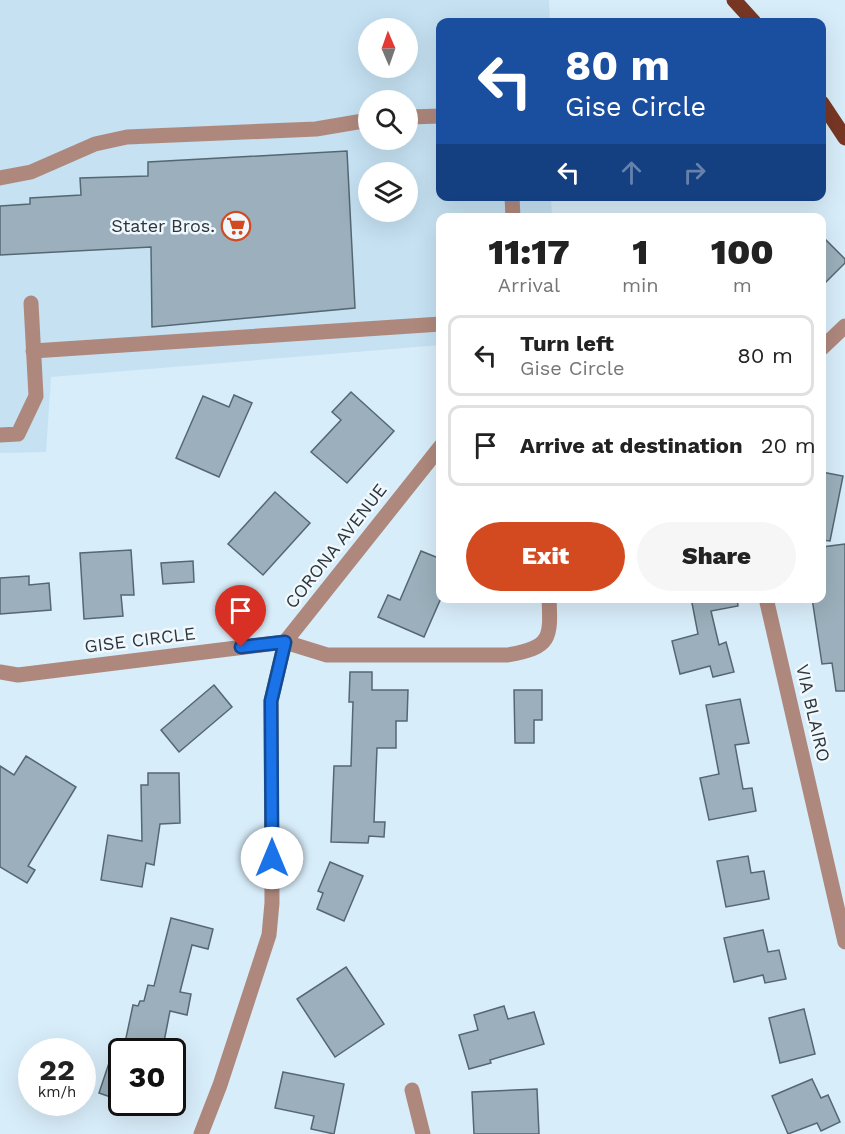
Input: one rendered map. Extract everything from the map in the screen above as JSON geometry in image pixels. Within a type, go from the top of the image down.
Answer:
[{"type":"main road","points":[[734,0],[750,18]]},
{"type":"main road","points":[[826,109],[845,138]]},
{"type":"street","points":[[418,117],[436,116]]},
{"type":"street","points":[[0,178],[31,172],[95,144],[127,137],[316,129],[358,122]]},
{"type":"street","points":[[0,435],[18,434],[36,396],[31,303]]},
{"type":"street","points":[[33,351],[436,324]]},
{"type":"street","points":[[826,344],[845,326]]},
{"type":"street","name":"CORONA AVENUE","points":[[201,1134],[220,1085],[269,935],[272,903],[271,701],[285,642],[436,452]]},
{"type":"street","points":[[285,642],[327,654],[508,655],[531,651],[544,642],[551,629],[549,603]]},
{"type":"street","name":"VIA BLAIRO","points":[[767,603],[845,942]]},
{"type":"street","name":"GISE CIRCLE","points":[[0,672],[18,675],[285,642]]},
{"type":"street","points":[[412,1090],[423,1134]]},
{"type":"shaded area","points":[[0,0],[549,0],[550,18],[436,18],[436,201],[551,201],[552,213],[436,213],[436,345],[51,377],[46,452],[0,453]]},
{"type":"building","points":[[347,151],[355,308],[152,327],[151,247],[0,255],[0,206],[30,204],[30,198],[81,195],[80,178],[148,176],[148,162]]},
{"type":"building","points":[[826,240],[845,259],[845,263],[826,282]]},
{"type":"building","points":[[351,392],[394,431],[347,483],[311,452],[341,420],[332,412]]},
{"type":"building","points":[[234,395],[252,403],[219,477],[176,458],[203,396],[229,407]]},
{"type":"building","points":[[826,473],[843,476],[830,541],[826,540]]},
{"type":"building","points":[[275,492],[310,523],[263,575],[228,544]]},
{"type":"building","points":[[845,544],[845,691],[836,691],[832,663],[822,664],[813,603],[826,603],[826,546]]},
{"type":"building","points":[[131,550],[134,595],[121,595],[123,616],[84,619],[80,553]]},
{"type":"building","points":[[421,551],[436,557],[436,603],[439,603],[424,637],[378,617],[388,595],[400,600]]},
{"type":"building","points":[[193,561],[194,582],[163,584],[161,563]]},
{"type":"building","points":[[29,576],[29,585],[49,583],[51,610],[0,614],[0,578]]},
{"type":"building","points":[[692,603],[738,603],[738,606],[711,611],[719,645],[726,642],[734,672],[713,677],[710,666],[680,674],[672,641],[698,634]]},
{"type":"building","points":[[350,672],[372,672],[372,690],[408,690],[407,721],[396,721],[396,748],[377,748],[374,822],[385,822],[384,837],[369,836],[368,843],[331,842],[334,766],[351,766],[353,702],[349,702]]},
{"type":"building","points":[[214,685],[232,707],[179,752],[161,730]]},
{"type":"building","points":[[514,690],[542,690],[542,720],[534,720],[534,743],[515,743]]},
{"type":"building","points":[[740,699],[749,743],[735,745],[743,789],[752,788],[756,811],[709,820],[700,778],[719,774],[706,705]]},
{"type":"building","points":[[26,756],[76,787],[28,866],[35,870],[27,883],[0,867],[0,766],[14,775]]},
{"type":"building","points":[[148,773],[179,773],[180,823],[160,824],[154,865],[146,863],[142,887],[101,880],[108,835],[142,841],[141,785],[148,785]]},
{"type":"building","points":[[748,856],[751,873],[764,871],[769,899],[726,907],[717,861]]},
{"type":"building","points":[[330,862],[363,876],[344,921],[317,909],[323,893],[318,891]]},
{"type":"building","points":[[171,918],[213,929],[208,949],[192,945],[180,992],[191,994],[187,1015],[170,1011],[165,1038],[126,1038],[133,1005],[138,1006],[140,1001],[144,1001],[148,985],[154,986]]},
{"type":"building","points":[[763,930],[768,952],[779,950],[786,979],[765,983],[763,975],[734,982],[724,938]]},
{"type":"building","points":[[346,967],[384,1024],[335,1057],[297,999]]},
{"type":"building","points":[[504,1006],[508,1019],[534,1012],[544,1044],[490,1060],[491,1063],[469,1069],[459,1035],[478,1030],[474,1015]]},
{"type":"building","points":[[804,1009],[815,1054],[780,1063],[769,1018]]},
{"type":"building","points":[[108,1066],[108,1096],[99,1093]]},
{"type":"building","points":[[283,1072],[344,1084],[334,1134],[311,1129],[314,1116],[275,1108]]},
{"type":"building","points":[[812,1079],[821,1098],[828,1095],[840,1122],[821,1131],[817,1123],[788,1134],[772,1096]]},
{"type":"building","points":[[537,1089],[539,1134],[474,1134],[472,1092]]},
{"type":"place","name":"Stater Bros.","points":[[236,226]]},
{"type":"route","points":[[241,647],[285,642],[271,701],[272,858]]}]
